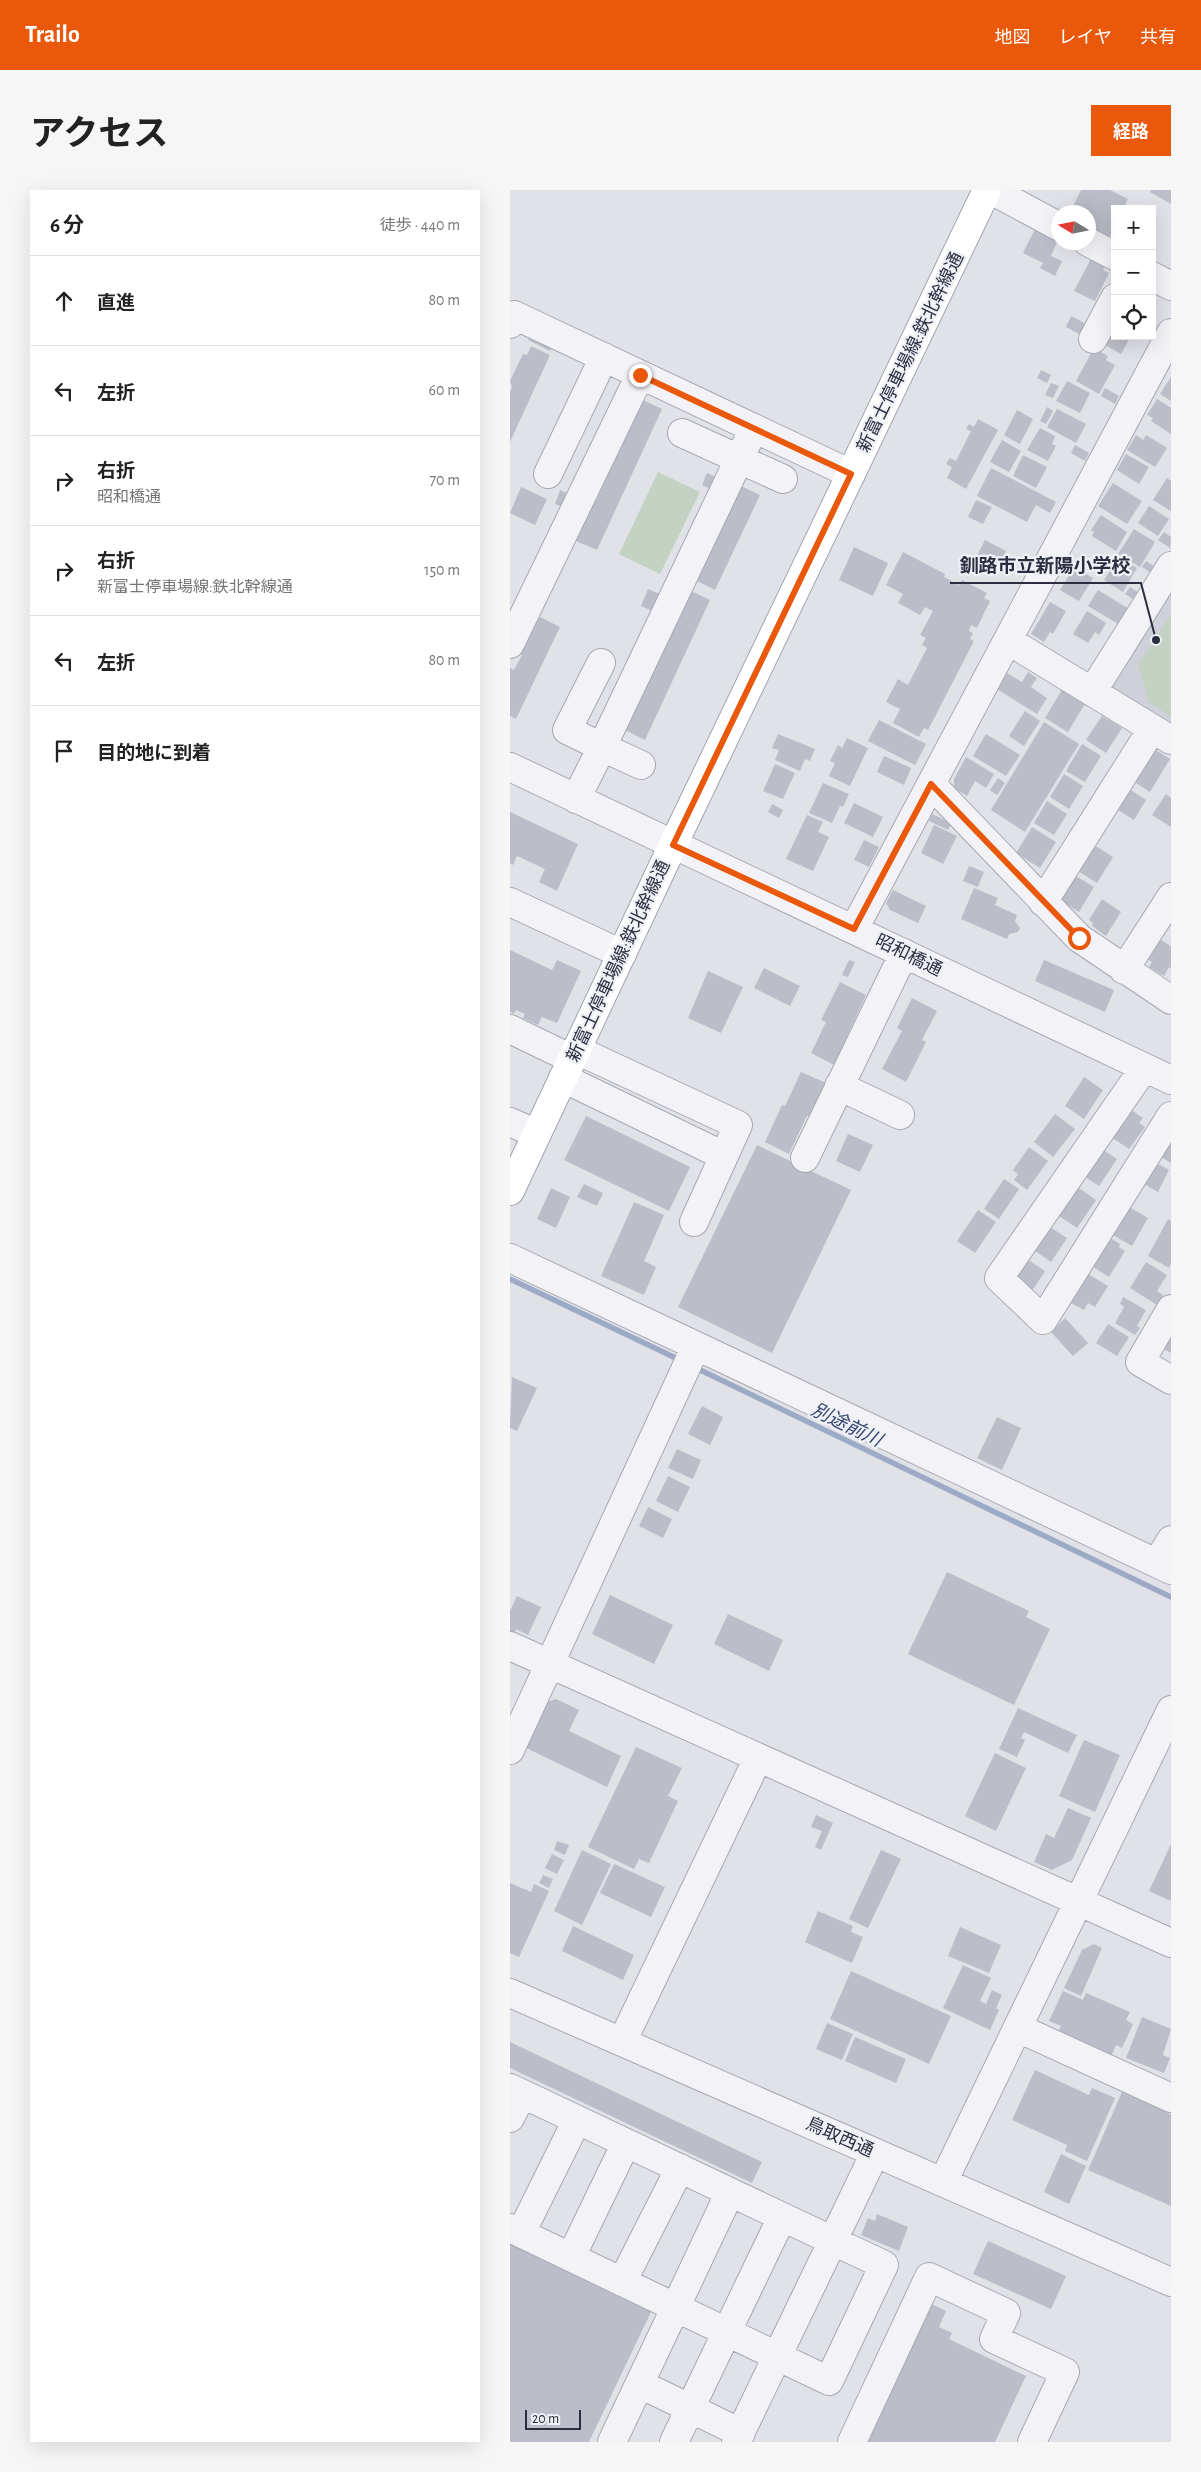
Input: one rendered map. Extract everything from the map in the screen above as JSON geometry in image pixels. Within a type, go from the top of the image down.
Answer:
[{"type":"main road","name":"新富士停車場線:鉄北幹線通","points":[[510,1192],[673,845],[989,190]]},
{"type":"street","points":[[989,190],[1051,222]]},
{"type":"street","points":[[1096,246],[1111,254]]},
{"type":"street","points":[[1156,278],[1171,286]]},
{"type":"street","points":[[1093,339],[1111,305]]},
{"type":"street","points":[[510,324],[514,315],[851,474]]},
{"type":"street","points":[[854,929],[1171,333]]},
{"type":"street","points":[[548,474],[604,357]]},
{"type":"street","points":[[510,644],[640,375]]},
{"type":"street","points":[[576,799],[754,428]]},
{"type":"street","points":[[682,433],[783,479]]},
{"type":"street","points":[[1092,692],[1171,566]]},
{"type":"street","points":[[1008,641],[1162,735],[1043,902]]},
{"type":"street","points":[[601,663],[568,730],[641,765]]},
{"type":"street","name":"昭和橋通","points":[[510,767],[1171,1080]]},
{"type":"street","points":[[931,784],[1079,938],[1171,1000]]},
{"type":"street","points":[[1124,970],[1171,897]]},
{"type":"street","points":[[510,902],[622,954]]},
{"type":"street","points":[[804,1158],[904,953]]},
{"type":"street","points":[[510,1029],[571,1062],[724,1156],[694,1222]]},
{"type":"street","points":[[1144,1068],[999,1278],[1043,1320],[1171,1116]]},
{"type":"street","points":[[839,1086],[900,1115]]},
{"type":"street","points":[[510,1122],[537,1134]]},
{"type":"street","points":[[510,1258],[1164,1566],[1171,1540]]},
{"type":"street","points":[[1171,1309],[1140,1362],[1171,1380]]},
{"type":"street","points":[[510,1750],[696,1346]]},
{"type":"street","points":[[510,1646],[1171,1943]]},
{"type":"street","points":[[943,2182],[1171,1710]]},
{"type":"street","points":[[622,2042],[758,1758]]},
{"type":"street","name":"鳥取西通","points":[[510,1993],[1171,2282]]},
{"type":"street","points":[[1018,2028],[1171,2098]]},
{"type":"street","points":[[510,2118],[516,2091],[884,2265],[829,2381],[515,2230],[577,2120]]},
{"type":"street","points":[[571,2257],[626,2143]]},
{"type":"street","points":[[640,2384],[690,2408],[738,2437],[875,2152]]},
{"type":"street","points":[[622,2282],[680,2168]]},
{"type":"street","points":[[612,2442],[730,2192]]},
{"type":"street","points":[[674,2442],[782,2217]]},
{"type":"street","points":[[852,2442],[929,2277],[1006,2313],[994,2339],[1064,2372],[1032,2442]]},
{"type":"shaded area","points":[[1171,591],[1171,726],[1112,688]]},
{"type":"green space","points":[[658,472],[700,492],[660,574],[619,554]]},
{"type":"green space","points":[[1171,615],[1171,716],[1149,702],[1138,665]]},
{"type":"building","points":[[1081,190],[1110,190],[1128,199],[1125,205],[1111,205],[1111,234],[1106,243],[1096,238],[1096,205],[1074,205]]},
{"type":"building","points":[[1151,190],[1171,190],[1171,204],[1150,192]]},
{"type":"building","points":[[1037,225],[1051,237],[1051,250],[1054,250],[1051,256],[1062,261],[1055,276],[1040,268],[1043,263],[1023,253]]},
{"type":"building","points":[[1094,253],[1108,260],[1103,270],[1109,273],[1095,301],[1074,291]]},
{"type":"building","points":[[1071,316],[1086,324],[1081,335],[1066,327]]},
{"type":"building","points":[[1111,321],[1111,340],[1129,340],[1121,354],[1098,341]]},
{"type":"building","points":[[531,334],[554,345],[550,351],[528,340]]},
{"type":"building","points":[[531,346],[550,355],[510,442],[510,392],[512,387],[510,381],[523,354],[527,355]]},
{"type":"building","points":[[1094,348],[1108,356],[1106,360],[1115,365],[1099,394],[1076,381]]},
{"type":"building","points":[[1041,370],[1051,375],[1047,383],[1037,378]]},
{"type":"building","points":[[1171,377],[1171,401],[1160,394]]},
{"type":"building","points":[[1067,381],[1090,393],[1080,413],[1056,401]]},
{"type":"building","points":[[1051,383],[1059,386],[1053,398],[1045,395]]},
{"type":"building","points":[[1105,388],[1119,396],[1115,404],[1101,396]]},
{"type":"building","points":[[1157,399],[1171,408],[1171,434],[1151,421],[1153,418],[1147,415]]},
{"type":"building","points":[[643,400],[662,409],[597,550],[576,541],[580,533],[576,530],[591,499],[596,501],[603,485],[598,483],[613,452],[617,454],[625,439],[620,437]]},
{"type":"building","points":[[1047,407],[1053,411],[1046,424],[1040,421]]},
{"type":"building","points":[[1057,409],[1086,424],[1076,443],[1047,427]]},
{"type":"building","points":[[1017,410],[1033,419],[1020,444],[1004,435]]},
{"type":"building","points":[[978,419],[998,430],[966,489],[947,478],[952,467],[946,464],[950,458],[956,461],[971,431],[966,429],[969,424],[974,427]]},
{"type":"building","points":[[1040,428],[1055,436],[1052,444],[1056,446],[1048,461],[1027,450]]},
{"type":"building","points":[[1136,435],[1143,440],[1146,435],[1167,448],[1155,467],[1127,450]]},
{"type":"building","points":[[1002,440],[1021,451],[1009,472],[990,462]]},
{"type":"building","points":[[1075,445],[1089,453],[1085,461],[1071,453]]},
{"type":"building","points":[[1126,454],[1149,467],[1139,484],[1117,470]]},
{"type":"building","points":[[1023,455],[1047,467],[1036,488],[1013,476]]},
{"type":"building","points":[[991,468],[1056,502],[1050,513],[1036,505],[1027,522],[977,496]]},
{"type":"building","points":[[707,473],[718,478],[713,490],[702,485]]},
{"type":"building","points":[[1167,478],[1171,481],[1171,511],[1153,500]]},
{"type":"building","points":[[1113,483],[1142,501],[1127,524],[1098,506]]},
{"type":"building","points":[[741,486],[760,495],[715,590],[695,580]]},
{"type":"building","points":[[521,487],[547,499],[535,525],[510,513]]},
{"type":"building","points":[[560,490],[571,495],[566,508],[555,504]]},
{"type":"building","points":[[976,500],[992,507],[983,524],[968,517]]},
{"type":"building","points":[[1149,506],[1169,519],[1158,536],[1138,523]]},
{"type":"building","points":[[1101,515],[1127,532],[1116,551],[1092,536],[1094,532],[1091,530]]},
{"type":"building","points":[[1134,529],[1155,542],[1140,567],[1118,554]]},
{"type":"building","points":[[1164,532],[1171,537],[1170,548],[1158,540]]},
{"type":"building","points":[[985,540],[1006,551],[995,574],[973,563]]},
{"type":"building","points":[[854,547],[888,563],[873,596],[839,580]]},
{"type":"building","points":[[903,552],[945,574],[944,577],[959,585],[962,580],[987,593],[984,598],[990,601],[977,628],[971,625],[969,631],[973,633],[970,639],[974,641],[928,730],[924,728],[919,737],[893,723],[900,709],[886,702],[898,679],[908,685],[927,648],[922,645],[926,638],[920,635],[933,611],[925,607],[920,615],[898,603],[903,594],[886,585]]},
{"type":"building","points":[[1118,557],[1137,568],[1123,592],[1104,580]]},
{"type":"building","points":[[1146,561],[1158,569],[1154,575],[1142,567]]},
{"type":"building","points":[[1074,567],[1093,578],[1079,601],[1060,590]]},
{"type":"building","points":[[1130,587],[1142,595],[1138,602],[1125,594]]},
{"type":"building","points":[[648,589],[662,595],[655,612],[641,606]]},
{"type":"building","points":[[1098,590],[1129,609],[1120,625],[1088,606]]},
{"type":"building","points":[[691,591],[710,600],[645,740],[625,730]]},
{"type":"building","points":[[1050,602],[1066,611],[1053,634],[1050,632],[1044,642],[1031,634]]},
{"type":"building","points":[[1087,611],[1106,623],[1099,635],[1095,632],[1088,643],[1073,634]]},
{"type":"building","points":[[540,617],[560,627],[516,719],[510,716],[510,668],[514,670],[522,655],[517,653],[532,622],[536,624]]},
{"type":"building","points":[[1028,672],[1037,678],[1031,687],[1047,698],[1037,714],[997,689],[1007,673],[1022,682]]},
{"type":"building","points":[[1063,688],[1086,702],[1068,732],[1045,718]]},
{"type":"building","points":[[1025,711],[1040,721],[1024,746],[1009,736]]},
{"type":"building","points":[[1102,716],[1122,728],[1106,753],[1086,740]]},
{"type":"building","points":[[879,720],[926,744],[915,765],[868,741]]},
{"type":"building","points":[[1044,722],[1079,744],[1025,832],[991,810]]},
{"type":"building","points":[[778,734],[815,749],[810,761],[805,759],[800,771],[775,760],[779,750],[772,748]]},
{"type":"building","points":[[986,734],[1020,755],[1006,776],[973,756]]},
{"type":"building","points":[[847,738],[868,748],[850,786],[829,776],[835,763],[830,761],[838,745],[842,748]]},
{"type":"building","points":[[1082,744],[1101,756],[1085,782],[1066,771]]},
{"type":"building","points":[[1151,747],[1170,759],[1150,792],[1131,780]]},
{"type":"building","points":[[884,756],[911,768],[904,785],[877,772]]},
{"type":"building","points":[[966,757],[994,774],[986,788],[975,781],[967,796],[954,788],[954,779]]},
{"type":"building","points":[[775,764],[795,773],[783,799],[763,791]]},
{"type":"building","points":[[1064,774],[1083,786],[1069,809],[1050,797]]},
{"type":"building","points":[[998,778],[1005,783],[997,795],[990,790]]},
{"type":"building","points":[[823,783],[849,794],[843,807],[840,806],[832,823],[809,813]]},
{"type":"building","points":[[1128,788],[1146,800],[1134,820],[1115,808]]},
{"type":"building","points":[[1166,794],[1171,798],[1171,827],[1152,815]]},
{"type":"building","points":[[1047,801],[1067,814],[1054,835],[1034,823]]},
{"type":"building","points":[[854,803],[883,817],[873,837],[844,823]]},
{"type":"building","points":[[772,804],[783,810],[779,818],[768,812]]},
{"type":"building","points":[[510,812],[578,844],[557,891],[539,882],[545,869],[517,856],[513,865],[510,863]]},
{"type":"building","points":[[932,814],[951,823],[948,830],[929,821]]},
{"type":"building","points":[[807,815],[823,822],[818,832],[829,837],[813,871],[786,859]]},
{"type":"building","points":[[934,825],[957,836],[943,864],[921,853]]},
{"type":"building","points":[[1032,827],[1056,842],[1040,868],[1016,853]]},
{"type":"building","points":[[864,840],[879,847],[869,867],[854,860]]},
{"type":"building","points":[[1094,845],[1113,857],[1097,883],[1078,871]]},
{"type":"building","points":[[969,866],[984,872],[978,887],[963,881]]},
{"type":"building","points":[[1076,876],[1094,887],[1079,912],[1061,901]]},
{"type":"building","points":[[974,888],[998,898],[995,905],[1017,915],[1015,921],[1020,928],[1018,932],[1009,934],[1007,939],[961,919]]},
{"type":"building","points":[[893,890],[926,906],[918,923],[890,910],[886,903]]},
{"type":"building","points":[[1102,899],[1121,912],[1106,936],[1092,926],[1093,923],[1089,920]]},
{"type":"building","points":[[1161,940],[1171,946],[1171,969],[1169,967],[1164,976],[1149,967],[1152,962],[1148,960]]},
{"type":"building","points":[[510,950],[552,970],[557,960],[581,971],[557,1023],[542,1017],[538,1025],[523,1018],[525,1014],[516,1010],[514,1014],[510,1012]]},
{"type":"building","points":[[849,960],[855,962],[848,977],[842,975]]},
{"type":"building","points":[[1044,960],[1114,990],[1105,1012],[1035,981]]},
{"type":"building","points":[[764,968],[800,986],[790,1006],[754,988]]},
{"type":"building","points":[[708,971],[743,987],[721,1033],[688,1018]]},
{"type":"building","points":[[840,982],[866,995],[834,1065],[811,1053],[826,1022],[821,1020]]},
{"type":"building","points":[[912,998],[937,1011],[922,1040],[926,1042],[906,1082],[882,1069],[902,1031],[897,1028]]},
{"type":"building","points":[[801,1072],[826,1083],[810,1117],[807,1116],[789,1154],[765,1142],[782,1105],[785,1106]]},
{"type":"building","points":[[1084,1077],[1103,1090],[1084,1119],[1065,1106]]},
{"type":"building","points":[[1130,1109],[1143,1118],[1139,1123],[1145,1127],[1129,1149],[1111,1137]]},
{"type":"building","points":[[1055,1114],[1075,1129],[1053,1157],[1034,1142]]},
{"type":"building","points":[[586,1116],[690,1167],[669,1211],[564,1160]]},
{"type":"building","points":[[1171,1129],[1171,1163],[1156,1154]]},
{"type":"building","points":[[848,1134],[873,1145],[860,1172],[836,1161]]},
{"type":"building","points":[[757,1145],[851,1190],[772,1353],[678,1307]]},
{"type":"building","points":[[1029,1147],[1048,1161],[1027,1190],[1014,1180],[1018,1174],[1013,1170]]},
{"type":"building","points":[[1099,1147],[1117,1159],[1099,1186],[1081,1174]]},
{"type":"building","points":[[1151,1160],[1169,1170],[1158,1192],[1139,1181]]},
{"type":"building","points":[[1004,1179],[1019,1189],[999,1219],[984,1209]]},
{"type":"building","points":[[584,1184],[603,1193],[597,1206],[577,1197]]},
{"type":"building","points":[[1073,1184],[1096,1200],[1077,1228],[1053,1212]]},
{"type":"building","points":[[551,1188],[570,1197],[556,1228],[537,1219]]},
{"type":"building","points":[[634,1202],[664,1215],[644,1261],[656,1267],[644,1295],[601,1276]]},
{"type":"building","points":[[1124,1204],[1148,1218],[1132,1246],[1108,1232]]},
{"type":"building","points":[[978,1210],[996,1222],[975,1253],[957,1241]]},
{"type":"building","points":[[1168,1219],[1171,1221],[1171,1263],[1169,1268],[1148,1256]]},
{"type":"building","points":[[1050,1227],[1067,1238],[1051,1262],[1034,1250]]},
{"type":"building","points":[[1105,1235],[1120,1244],[1119,1247],[1125,1251],[1109,1277],[1087,1263]]},
{"type":"building","points":[[1024,1257],[1045,1271],[1028,1297],[1007,1282]]},
{"type":"building","points":[[1146,1262],[1167,1275],[1157,1291],[1163,1295],[1157,1305],[1130,1288]]},
{"type":"building","points":[[1082,1270],[1108,1286],[1095,1307],[1088,1303],[1084,1310],[1069,1302]]},
{"type":"building","points":[[1123,1297],[1146,1310],[1137,1326],[1140,1328],[1135,1335],[1115,1323],[1124,1307],[1120,1304]]},
{"type":"building","points":[[1065,1318],[1088,1343],[1073,1356],[1051,1332]]},
{"type":"building","points":[[1171,1323],[1171,1353],[1158,1346]]},
{"type":"building","points":[[1108,1324],[1129,1337],[1117,1356],[1096,1343]]},
{"type":"building","points":[[512,1377],[537,1388],[517,1431],[510,1428]]},
{"type":"building","points":[[702,1406],[723,1417],[710,1445],[688,1434]]},
{"type":"building","points":[[997,1417],[1021,1428],[1002,1470],[977,1458]]},
{"type":"building","points":[[677,1449],[701,1460],[693,1479],[668,1468]]},
{"type":"building","points":[[668,1476],[690,1487],[678,1512],[656,1501]]},
{"type":"building","points":[[648,1507],[672,1519],[663,1538],[639,1526]]},
{"type":"building","points":[[947,1572],[1029,1611],[1026,1617],[1050,1629],[1014,1705],[908,1654]]},
{"type":"building","points":[[610,1595],[673,1625],[654,1664],[592,1634]]},
{"type":"building","points":[[517,1596],[541,1607],[528,1635],[516,1629],[514,1634],[510,1632],[510,1611]]},
{"type":"building","points":[[728,1614],[783,1640],[769,1671],[714,1644]]},
{"type":"building","points":[[556,1699],[579,1710],[569,1731],[621,1756],[607,1787],[522,1746],[542,1704]]},
{"type":"building","points":[[1018,1708],[1077,1735],[1068,1753],[1024,1732],[1021,1738],[1025,1740],[1017,1757],[999,1749]]},
{"type":"building","points":[[1084,1740],[1120,1755],[1095,1812],[1059,1796]]},
{"type":"building","points":[[636,1747],[682,1768],[668,1796],[678,1801],[649,1863],[639,1859],[634,1869],[588,1847]]},
{"type":"building","points":[[995,1753],[1026,1768],[996,1831],[965,1816]]},
{"type":"building","points":[[1068,1808],[1091,1818],[1072,1860],[1052,1870],[1034,1862],[1046,1834],[1054,1838]]},
{"type":"building","points":[[816,1815],[833,1823],[821,1850],[815,1847],[822,1831],[811,1827]]},
{"type":"building","points":[[557,1841],[569,1845],[565,1855],[554,1850]]},
{"type":"building","points":[[1171,1844],[1171,1901],[1149,1891]]},
{"type":"building","points":[[582,1850],[611,1864],[582,1925],[554,1911]]},
{"type":"building","points":[[881,1850],[901,1859],[868,1928],[849,1919]]},
{"type":"building","points":[[552,1854],[564,1860],[557,1874],[545,1868]]},
{"type":"building","points":[[614,1864],[665,1887],[651,1917],[600,1893]]},
{"type":"building","points":[[543,1875],[553,1879],[549,1888],[539,1883]]},
{"type":"building","points":[[510,1883],[531,1892],[534,1884],[549,1891],[519,1957],[510,1953]]},
{"type":"building","points":[[818,1911],[853,1926],[851,1932],[863,1937],[852,1963],[805,1942]]},
{"type":"building","points":[[573,1926],[634,1955],[623,1980],[562,1951]]},
{"type":"building","points":[[960,1927],[1001,1945],[989,1973],[948,1956]]},
{"type":"building","points":[[1094,1944],[1102,1948],[1081,1996],[1064,1988],[1082,1950]]},
{"type":"building","points":[[963,1965],[991,1978],[980,2001],[986,2004],[992,1990],[1002,1995],[996,2008],[999,2010],[990,2030],[943,2008]]},
{"type":"building","points":[[851,1971],[951,2016],[929,2064],[830,2019]]},
{"type":"building","points":[[1063,1991],[1083,2000],[1086,1993],[1130,2012],[1126,2020],[1133,2024],[1122,2048],[1116,2045],[1111,2057],[1057,2033],[1061,2026],[1049,2021]]},
{"type":"building","points":[[1142,2017],[1171,2029],[1163,2055],[1170,2058],[1164,2073],[1126,2058]]},
{"type":"building","points":[[827,2023],[853,2034],[842,2060],[816,2049]]},
{"type":"building","points":[[855,2037],[906,2059],[896,2083],[845,2061]]},
{"type":"building","points":[[510,2042],[762,2162],[752,2183],[510,2068]]},
{"type":"building","points":[[1035,2070],[1089,2095],[1092,2088],[1115,2098],[1087,2161],[1065,2151],[1067,2145],[1012,2120]]},
{"type":"building","points":[[1122,2092],[1171,2114],[1171,2206],[1088,2170]]},
{"type":"building","points":[[1061,2154],[1086,2166],[1069,2204],[1044,2192]]},
{"type":"building","points":[[877,2214],[908,2227],[899,2251],[861,2235],[868,2218],[875,2221]]},
{"type":"building","points":[[988,2241],[1066,2276],[1051,2309],[973,2274]]},
{"type":"building","points":[[510,2244],[651,2312],[589,2442],[510,2442]]},
{"type":"building","points":[[928,2302],[946,2311],[939,2327],[952,2333],[949,2339],[1026,2376],[995,2442],[863,2442]]},
{"type":"waterway","name":"別途前川","points":[[510,1279],[682,1361]]},
{"type":"waterway","name":"別途前川","points":[[694,1367],[1171,1597]]},
{"type":"place","name":"釧路市立新陽小学校","points":[[1156,640]]},
{"type":"route","points":[[640,375],[851,474],[673,845],[854,929],[931,784],[1079,938]]}]
